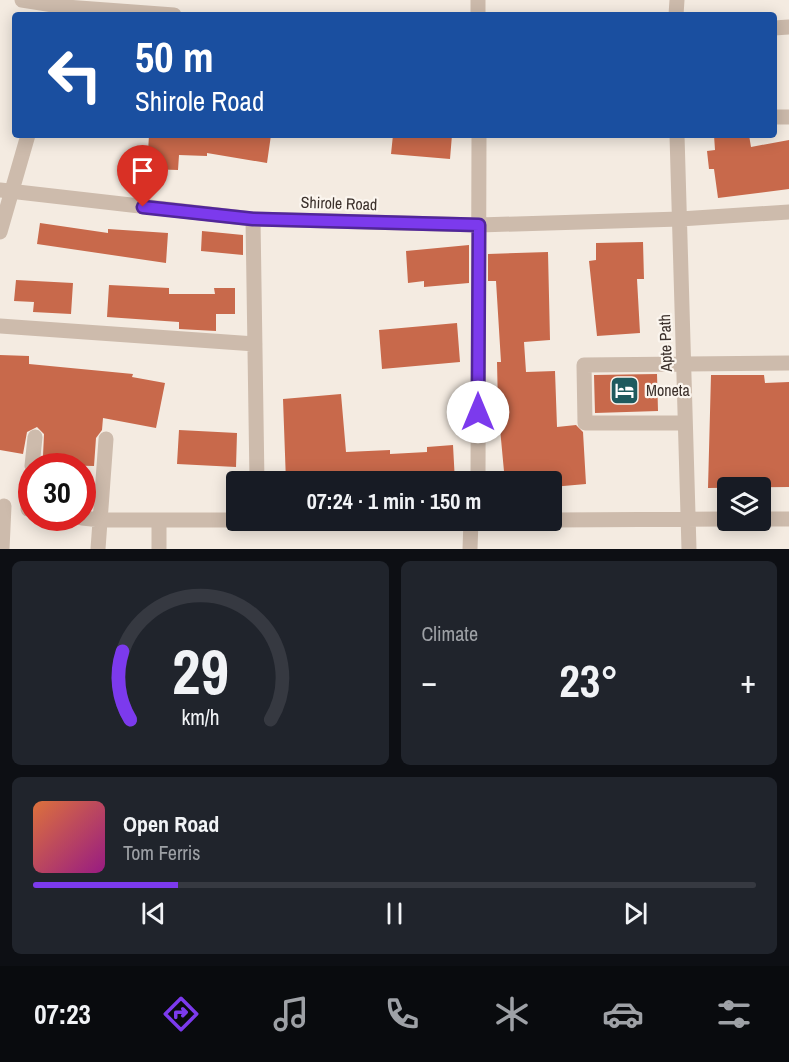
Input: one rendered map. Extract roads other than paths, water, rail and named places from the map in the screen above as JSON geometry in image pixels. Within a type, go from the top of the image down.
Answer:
[{"type":"street","points":[[22,0],[66,7],[134,12]]},
{"type":"street","points":[[0,232],[5,192],[27,138]]},
{"type":"street","points":[[478,138],[478,471]]},
{"type":"street","name":"Apte Path","points":[[678,138],[689,549]]},
{"type":"street","name":"Shirole Road","points":[[5,192],[253,219],[479,225],[680,219],[789,212]]},
{"type":"street","points":[[253,219],[257,471]]},
{"type":"street","points":[[0,326],[255,344]]},
{"type":"street","points":[[685,423],[585,423],[584,365],[789,363]]},
{"type":"street","points":[[33,453],[35,437]]},
{"type":"street","points":[[98,549],[106,439]]},
{"type":"street","points":[[2,549],[2,505],[18,507]]},
{"type":"street","points":[[562,520],[717,519]]},
{"type":"street","points":[[771,519],[789,519]]},
{"type":"street","points":[[96,520],[226,521]]},
{"type":"street","points":[[159,520],[159,549]]},
{"type":"street","points":[[470,549],[471,531]]},
{"type":"place","name":"Moneta","points":[[625,390]]}]
